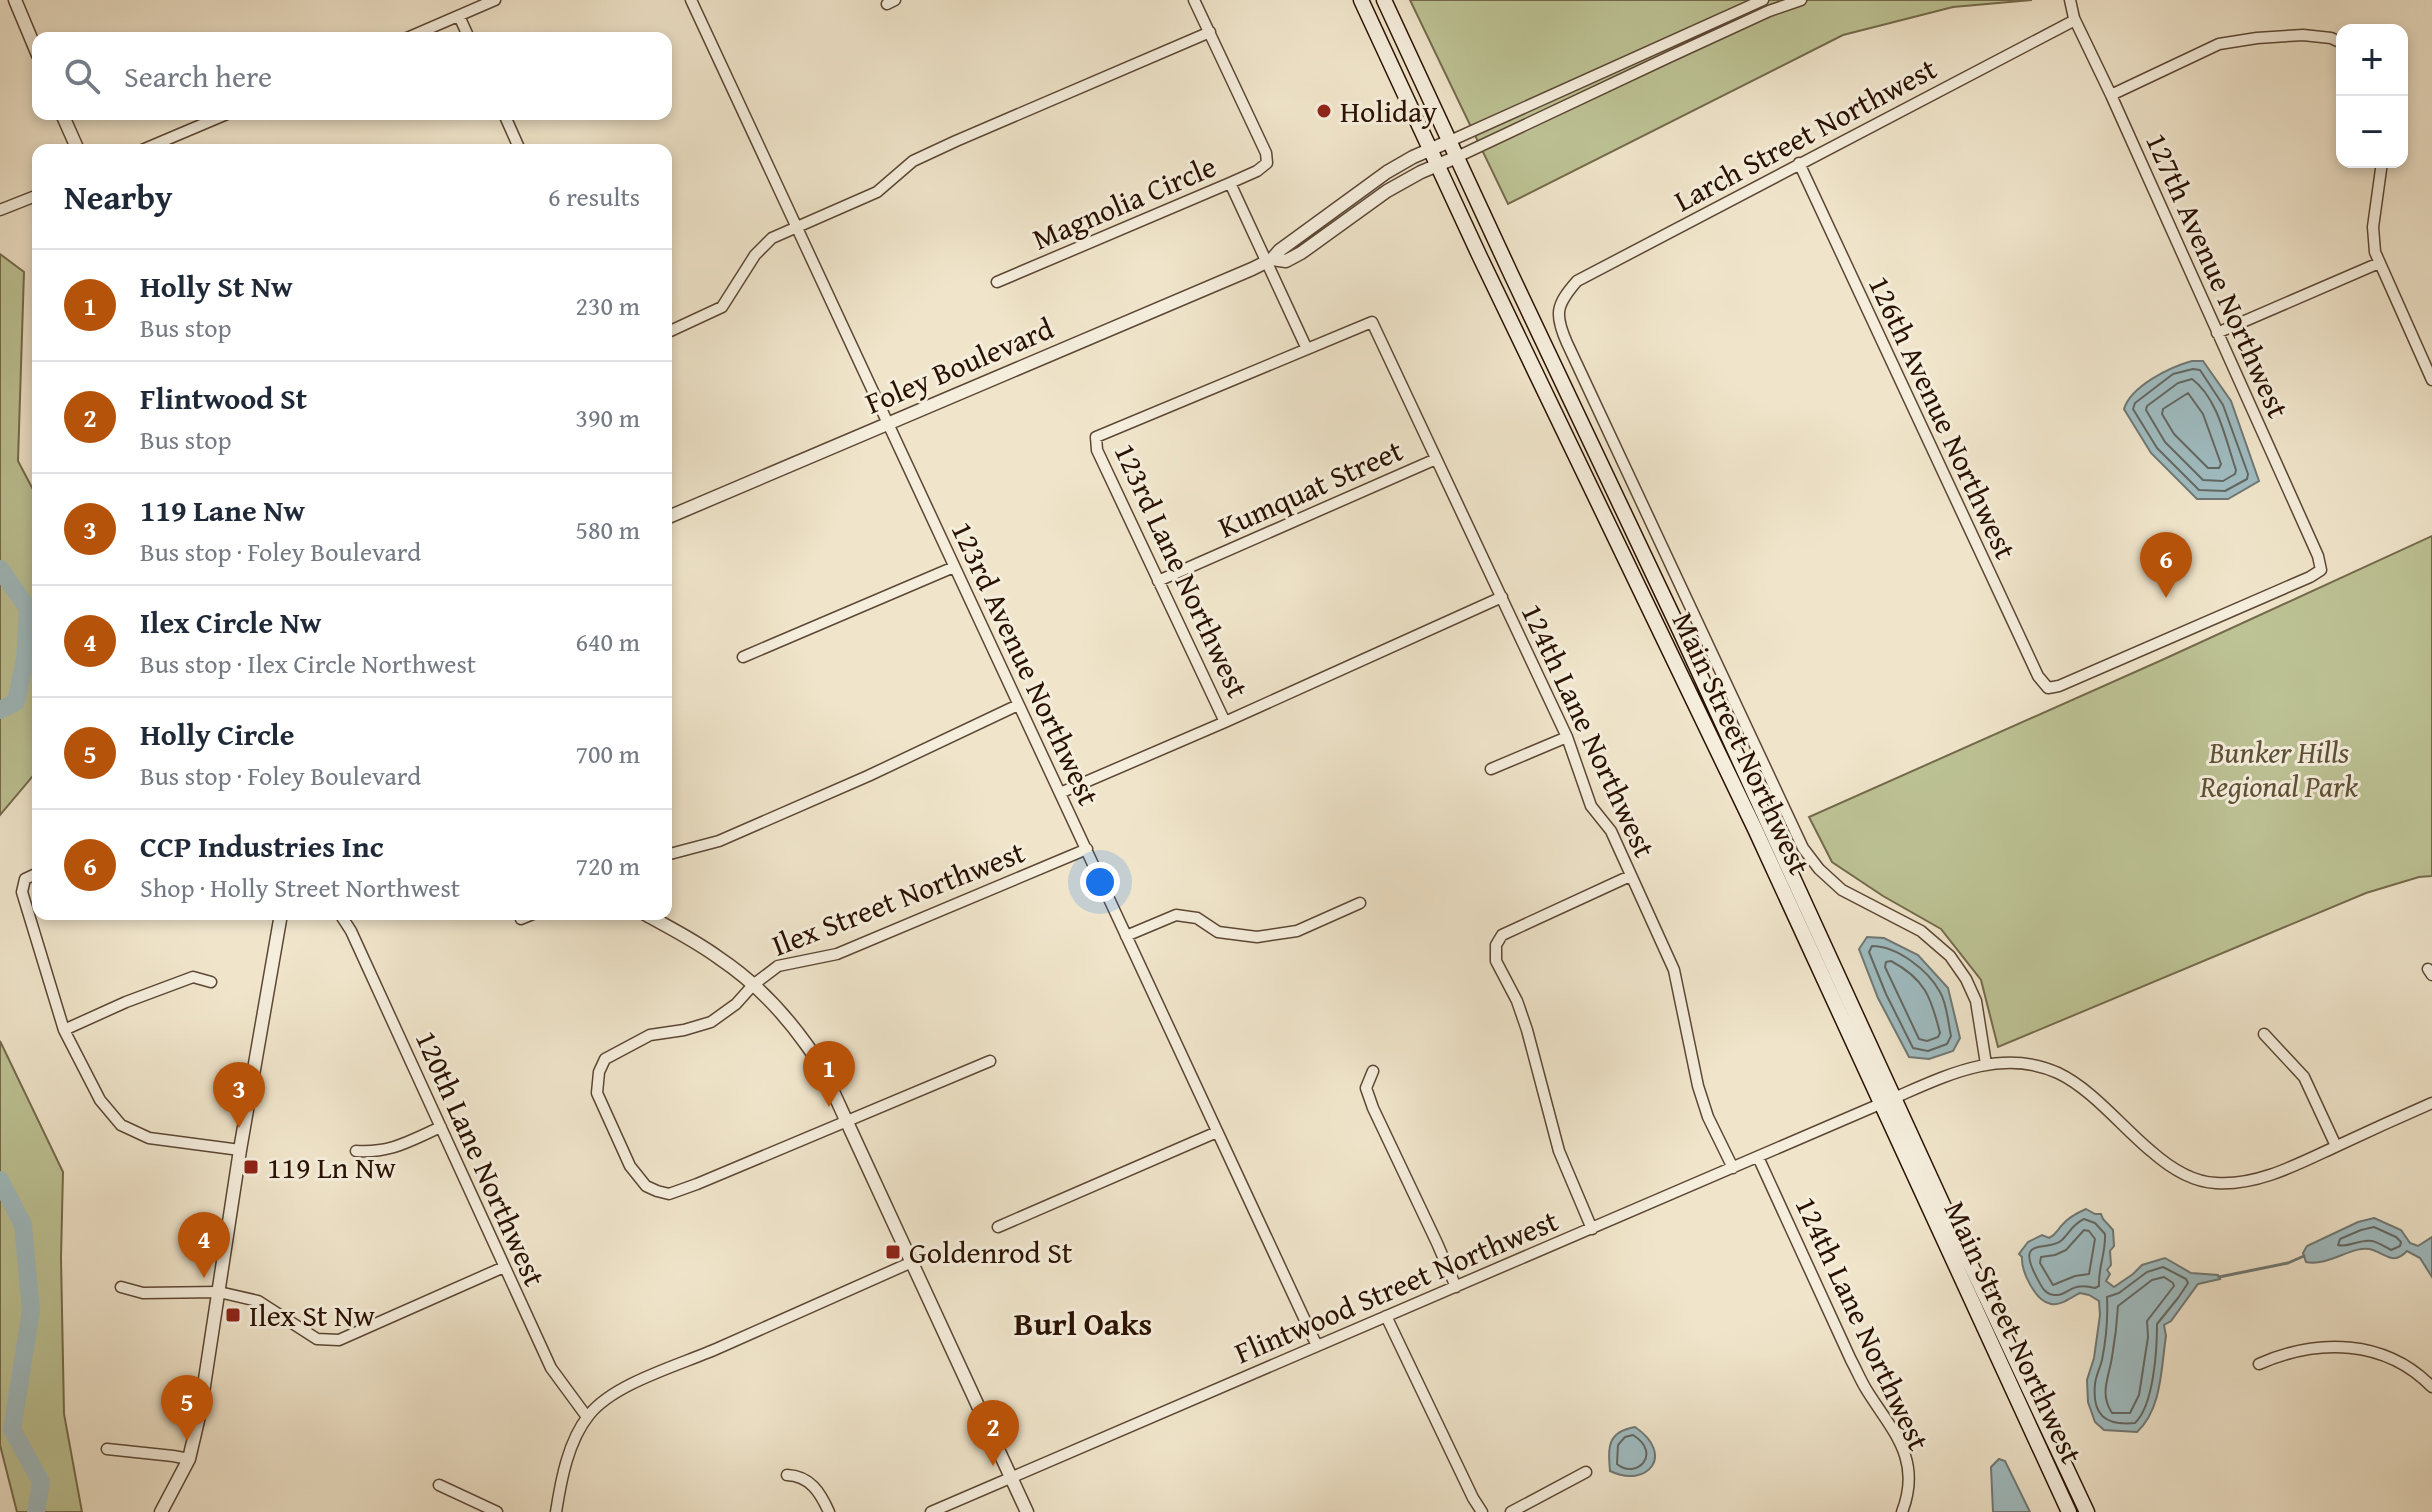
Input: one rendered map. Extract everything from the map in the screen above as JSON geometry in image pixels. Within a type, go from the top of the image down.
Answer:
[{"type":"main road","name":"Main Street Northwest","points":[[1361,0],[1480,257],[2087,1512]]},
{"type":"main road","name":"Main Street Northwest","points":[[1384,0],[1751,782],[1887,1101],[2069,1512]]},
{"type":"street","points":[[15,0],[32,41]]},
{"type":"street","points":[[421,32],[495,0]]},
{"type":"street","name":"123rd Avenue Northwest","points":[[691,0],[1317,1346]]},
{"type":"street","points":[[672,330],[722,307],[755,255],[772,238],[877,192],[913,161],[1210,32],[1194,0]]},
{"type":"street","points":[[1450,141],[1763,0]]},
{"type":"street","points":[[1457,157],[1769,11],[1801,0]]},
{"type":"street","name":"127th Avenue Northwest","points":[[2070,0],[2075,20],[2318,556],[2321,570]]},
{"type":"street","points":[[459,16],[466,32]]},
{"type":"street","name":"Larch Street Northwest","points":[[1986,1064],[1976,1001],[1950,956],[1921,931],[1842,890],[1819,869],[1803,848],[1557,316],[1562,298],[1577,281],[2075,20]]},
{"type":"street","name":"Magnolia Circle","points":[[997,282],[1230,183],[1267,163],[1266,153],[1210,32]]},
{"type":"street","points":[[2111,95],[2219,44],[2303,35],[2336,40]]},
{"type":"street","points":[[65,120],[75,144]]},
{"type":"street","points":[[156,144],[213,120]]},
{"type":"street","points":[[507,120],[517,144]]},
{"type":"street","name":"Foley Boulevard","points":[[672,515],[1269,260],[1387,172],[1450,141]]},
{"type":"street","name":"Foley Boulevard","points":[[1269,260],[1286,261],[1301,253],[1387,191],[1457,157]]},
{"type":"street","name":"126th Avenue Northwest","points":[[1799,163],[2038,676],[2048,688],[2199,627],[2321,570]]},
{"type":"street","points":[[2381,168],[2373,227],[2379,263],[2432,380]]},
{"type":"street","points":[[1230,183],[1269,260],[1306,347]]},
{"type":"street","points":[[0,210],[32,197]]},
{"type":"street","points":[[2217,333],[2379,263]]},
{"type":"street","name":"124th Lane Northwest","points":[[1306,347],[1372,322],[1567,737],[1591,806],[1611,831],[1674,970],[1698,1086],[1708,1117],[1733,1168]]},
{"type":"street","name":"123rd Lane Northwest","points":[[1225,722],[1097,450],[1096,437],[1306,347]]},
{"type":"street","name":"Kumquat Street","points":[[1158,581],[1436,459]]},
{"type":"street","points":[[743,657],[954,567]]},
{"type":"street","points":[[1060,793],[1502,597]]},
{"type":"street","points":[[672,853],[719,841],[868,776],[1018,705]]},
{"type":"street","points":[[1491,769],[1567,737]]},
{"type":"street","name":"Ilex Street Northwest","points":[[846,1120],[669,1194],[646,1186],[630,1166],[597,1093],[599,1072],[605,1059],[650,1035],[711,1022],[778,966],[837,954],[1087,849]]},
{"type":"street","points":[[32,876],[25,879],[22,892],[64,1030],[100,1100],[121,1125],[149,1138],[240,1150]]},
{"type":"street","points":[[1592,1229],[1559,1151],[1527,1030],[1517,1001],[1496,961],[1496,945],[1502,935],[1630,876]]},
{"type":"street","points":[[1126,936],[1176,915],[1197,918],[1218,932],[1257,937],[1297,931],[1360,903]]},
{"type":"street","points":[[161,1512],[189,1459],[200,1412],[240,1150],[280,920]]},
{"type":"street","name":"120th Lane Northwest","points":[[344,920],[551,1368],[587,1417]]},
{"type":"street","points":[[655,920],[720,958],[753,985],[807,1044],[846,1120],[1027,1512]]},
{"type":"street","points":[[64,1030],[193,977],[211,982]]},
{"type":"street","points":[[2264,1034],[2304,1077],[2336,1146]]},
{"type":"street","points":[[846,1120],[990,1061]]},
{"type":"street","name":"Flintwood Street Northwest","points":[[931,1512],[1957,1071],[1986,1064],[2028,1065],[2058,1073],[2088,1094],[2174,1170],[2214,1184],[2247,1181],[2292,1167],[2432,1103]]},
{"type":"street","points":[[1373,1071],[1366,1088],[1373,1108],[1456,1287]]},
{"type":"street","points":[[356,1151],[378,1152],[398,1147],[441,1127]]},
{"type":"street","points":[[998,1227],[1217,1132]]},
{"type":"street","name":"124th Lane Northwest","points":[[1758,1157],[1851,1360],[1901,1443],[1908,1484],[1902,1512]]},
{"type":"street","points":[[556,1512],[563,1465],[587,1417],[600,1403],[633,1384],[912,1262]]},
{"type":"street","points":[[121,1287],[143,1293],[219,1292],[258,1301],[317,1339],[339,1340],[504,1267]]},
{"type":"street","points":[[1386,1316],[1482,1512]]},
{"type":"street","points":[[2259,1364],[2278,1356],[2330,1347],[2365,1348],[2398,1361],[2419,1374],[2432,1387]]},
{"type":"street","points":[[107,1449],[189,1459]]},
{"type":"street","points":[[1511,1512],[1586,1472]]},
{"type":"street","points":[[787,1475],[805,1479],[816,1489],[829,1512]]},
{"type":"street","points":[[439,1485],[497,1512]]},
{"type":"green space","points":[[1410,0],[2032,0],[1953,7],[1843,35],[1508,204]]},
{"type":"green space","points":[[0,254],[24,272],[18,461],[32,488],[32,777],[0,815]]},
{"type":"green space","name":"Bunker Hills Regional Park","points":[[2432,536],[2432,876],[2366,893],[1998,1047],[1981,980],[1941,929],[1832,862],[1809,817],[2162,660]]},
{"type":"green space","points":[[0,1041],[63,1172],[64,1414],[82,1512],[17,1512],[0,1445]]},
{"type":"water","points":[[2192,361],[2203,361],[2231,401],[2259,481],[2228,499],[2197,499],[2151,453],[2124,409],[2143,385]]},
{"type":"water","points":[[1867,937],[1884,938],[1918,955],[1948,988],[1960,1038],[1953,1051],[1929,1059],[1909,1057],[1878,998],[1859,949]]},
{"type":"water","points":[[2086,1209],[2101,1214],[2113,1230],[2114,1246],[2110,1251],[2111,1265],[2107,1270],[2110,1274],[2106,1281],[2114,1287],[2142,1265],[2165,1258],[2191,1273],[2218,1275],[2220,1279],[2198,1284],[2171,1321],[2164,1325],[2166,1336],[2156,1400],[2137,1432],[2104,1430],[2095,1422],[2088,1402],[2087,1380],[2094,1358],[2099,1301],[2080,1293],[2058,1304],[2045,1302],[2030,1285],[2019,1254],[2028,1242],[2042,1235],[2049,1238],[2068,1219]]},
{"type":"water","points":[[2374,1218],[2401,1230],[2410,1243],[2418,1246],[2432,1237],[2432,1277],[2420,1258],[2407,1251],[2394,1258],[2366,1249],[2315,1263],[2306,1262],[2303,1253],[2307,1246],[2358,1222]]},
{"type":"water","points":[[1635,1427],[1654,1448],[1652,1466],[1635,1476],[1610,1471],[1611,1442],[1619,1433]]},
{"type":"water","points":[[1999,1459],[2005,1461],[2030,1512],[1993,1512],[1991,1467]]},
{"type":"waterway","points":[[0,569],[28,608],[25,660],[16,702],[0,710]]},
{"type":"waterway","points":[[0,1180],[23,1225],[31,1311],[12,1429],[41,1482],[36,1512]]},
{"type":"waterway","points":[[2219,1277],[2288,1263],[2304,1256]]},
{"type":"place","name":"Holiday","points":[[1324,111]]},
{"type":"place","name":"CCP Industries Inc","points":[[2166,598]]},
{"type":"place","name":"Holly St Nw","points":[[829,1107]]},
{"type":"place","name":"119 Lane Nw","points":[[239,1128]]},
{"type":"place","name":"119 Ln Nw","points":[[251,1167]]},
{"type":"place","name":"Goldenrod St","points":[[893,1252]]},
{"type":"place","name":"Ilex Circle Nw","points":[[204,1278]]},
{"type":"place","name":"Ilex St Nw","points":[[233,1315]]},
{"type":"place","name":"Holly Circle","points":[[187,1441]]},
{"type":"place","name":"Flintwood St","points":[[993,1466]]},
{"type":"district","name":"Burl Oaks","points":[[1083,1323]]}]
